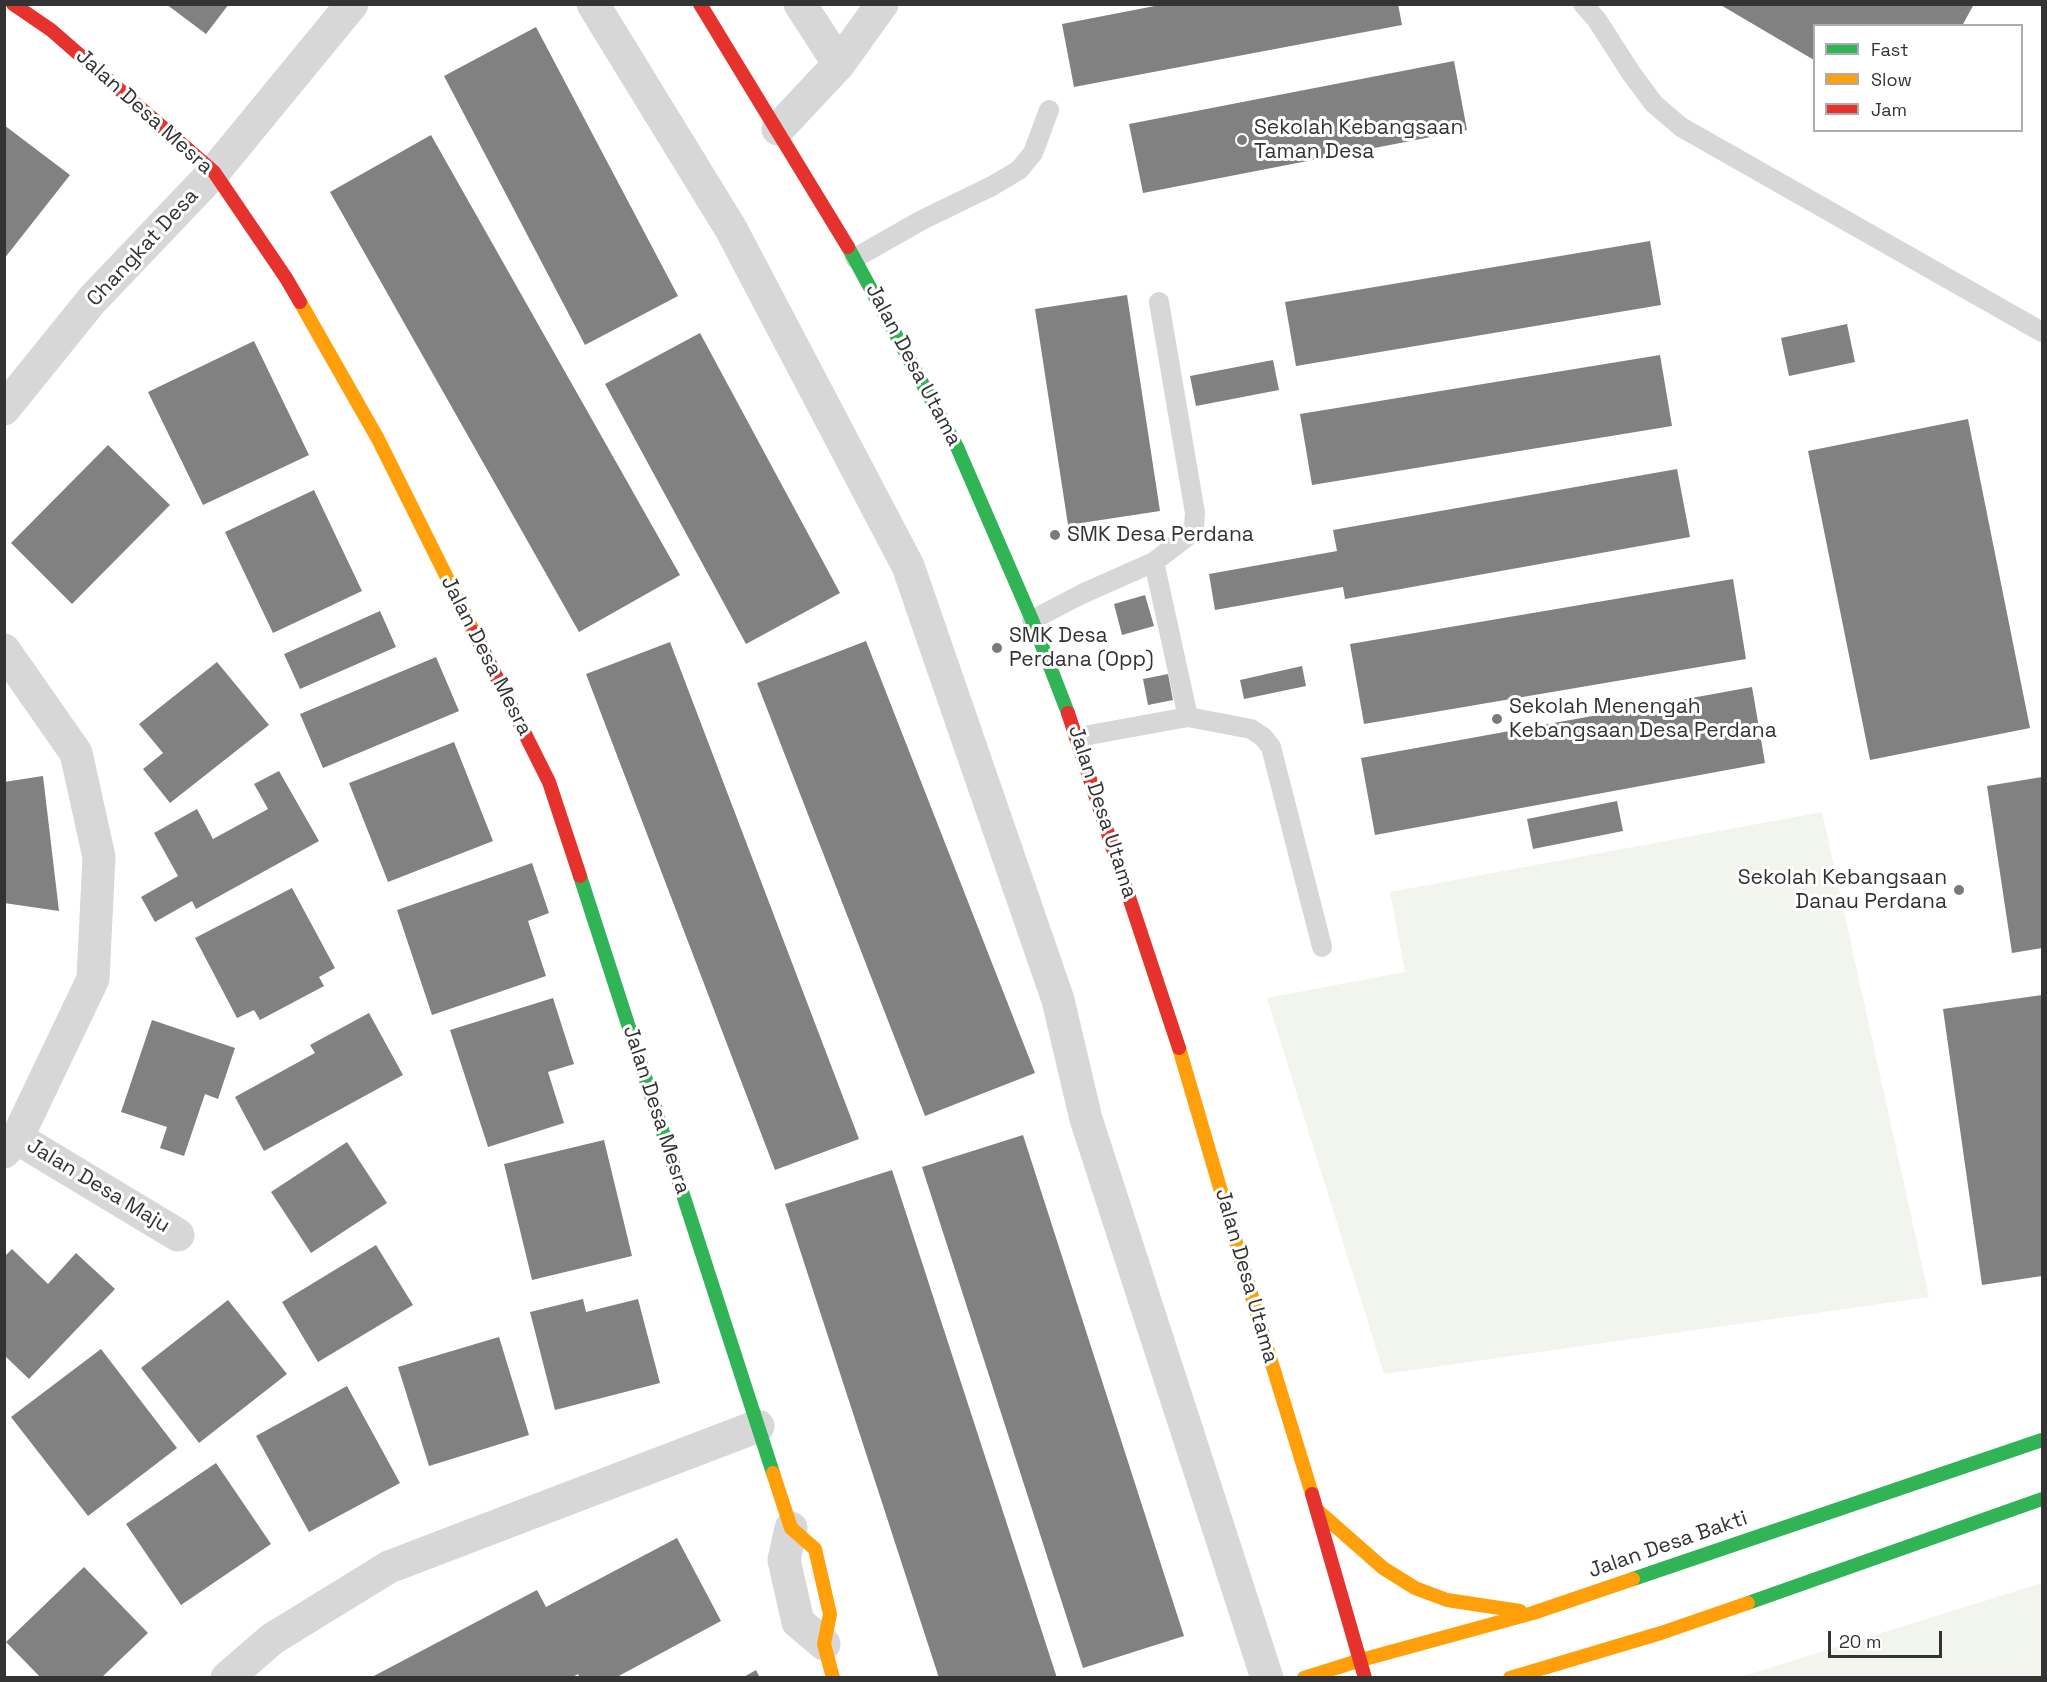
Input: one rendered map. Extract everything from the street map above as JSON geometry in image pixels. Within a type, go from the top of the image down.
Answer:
[{"type":"street","name":"Jalan Desa Mesra","points":[[13,4],[51,30],[214,172],[286,278],[378,440],[549,782],[791,1528],[784,1560],[798,1622],[824,1644],[833,1677]]},
{"type":"street","name":"Changkat Desa","points":[[4,409],[92,300],[214,172],[352,4]]},
{"type":"street","points":[[593,4],[731,229],[908,566],[1058,1000],[1086,1119],[1267,1677]]},
{"type":"street","name":"Jalan Desa Utama","points":[[700,4],[855,258],[957,447],[1032,620],[1078,737],[1187,1072],[1365,1677]]},
{"type":"street","points":[[800,4],[839,64]]},
{"type":"street","points":[[778,129],[839,64],[882,4]]},
{"type":"street","name":"Jalan Desa Maju","points":[[4,650],[76,753],[99,857],[93,979],[11,1145],[178,1235]]},
{"type":"street","points":[[227,1677],[272,1639],[388,1568],[758,1426]]},
{"type":"street","name":"Jalan Desa Bakti","points":[[1304,1677],[1533,1613],[2043,1440]]},
{"type":"street","points":[[1510,1677],[1572,1669],[1661,1633],[2043,1499]]},
{"type":"street","points":[[1317,1509],[1383,1568],[1415,1587],[1447,1600],[1533,1613]]},
{"type":"lane","points":[[1583,4],[1597,20],[1630,73],[1654,104],[1681,127],[2043,332]]},
{"type":"lane","points":[[855,258],[922,220],[992,186],[1019,170],[1033,153],[1049,110]]},
{"type":"lane","points":[[1032,620],[1082,594],[1154,562],[1189,535],[1194,527],[1195,513],[1159,302]]},
{"type":"lane","points":[[1154,562],[1188,717]]},
{"type":"lane","points":[[1078,737],[1188,717],[1251,729],[1263,737],[1271,747],[1322,947]]},
{"type":"shaded area","points":[[1822,812],[1929,1297],[1384,1374],[1267,998],[1405,972],[1390,892]]},
{"type":"shaded area","points":[[2042,1583],[2042,1677],[1740,1677]]},
{"type":"building","points":[[166,4],[229,4],[206,34]]},
{"type":"building","points":[[1165,4],[1398,4],[1402,25],[1074,87],[1062,24]]},
{"type":"building","points":[[1719,4],[1974,4],[1963,24],[1813,24],[1813,59]]},
{"type":"building","points":[[536,27],[678,296],[585,345],[444,76]]},
{"type":"building","points":[[1454,61],[1467,130],[1143,193],[1129,124]]},
{"type":"building","points":[[4,125],[70,175],[4,259]]},
{"type":"building","points":[[431,135],[680,575],[579,632],[330,192]]},
{"type":"building","points":[[1650,241],[1661,305],[1296,366],[1285,302]]},
{"type":"building","points":[[1127,295],[1160,511],[1068,525],[1035,309]]},
{"type":"building","points":[[1847,324],[1855,362],[1789,376],[1781,338]]},
{"type":"building","points":[[700,333],[840,593],[746,644],[605,384]]},
{"type":"building","points":[[254,341],[309,455],[203,505],[148,392]]},
{"type":"building","points":[[1660,355],[1672,426],[1312,485],[1300,414]]},
{"type":"building","points":[[1273,360],[1279,390],[1196,406],[1190,376]]},
{"type":"building","points":[[1968,419],[2030,728],[1870,760],[1808,451]]},
{"type":"building","points":[[108,445],[170,505],[72,604],[11,543]]},
{"type":"building","points":[[1677,469],[1690,537],[1345,599],[1343,587],[1215,610],[1209,574],[1337,551],[1333,530]]},
{"type":"building","points":[[314,490],[362,591],[273,633],[225,532]]},
{"type":"building","points":[[1733,579],[1746,659],[1364,724],[1350,644]]},
{"type":"building","points":[[1145,595],[1154,626],[1122,635],[1114,604]]},
{"type":"building","points":[[380,611],[396,647],[300,689],[284,654]]},
{"type":"building","points":[[866,641],[1035,1073],[925,1116],[757,683]]},
{"type":"building","points":[[670,642],[859,1139],[775,1170],[586,674]]},
{"type":"building","points":[[436,657],[459,711],[323,768],[300,714]]},
{"type":"building","points":[[217,662],[269,725],[170,803],[143,769],[163,753],[139,724]]},
{"type":"building","points":[[1302,666],[1306,686],[1244,699],[1240,680]]},
{"type":"building","points":[[1168,674],[1173,700],[1148,705],[1143,679]]},
{"type":"building","points":[[1752,687],[1765,763],[1375,835],[1361,758]]},
{"type":"building","points":[[454,742],[493,841],[388,882],[349,783]]},
{"type":"building","points":[[279,771],[319,841],[196,909],[192,901],[155,922],[141,897],[178,876],[154,833],[197,809],[213,839],[268,809],[254,784]]},
{"type":"building","points":[[43,776],[59,911],[4,903],[4,782]]},
{"type":"building","points":[[2042,777],[2042,948],[2012,953],[1987,786]]},
{"type":"building","points":[[1617,801],[1623,831],[1533,849],[1527,819]]},
{"type":"building","points":[[532,863],[549,913],[528,921],[546,976],[432,1015],[397,910]]},
{"type":"building","points":[[292,888],[335,968],[319,977],[324,986],[260,1020],[254,1010],[237,1018],[195,938]]},
{"type":"building","points":[[2042,995],[2042,1276],[1982,1285],[1943,1009]]},
{"type":"building","points":[[553,998],[574,1064],[548,1072],[564,1123],[488,1147],[450,1030]]},
{"type":"building","points":[[369,1013],[403,1075],[264,1151],[235,1097],[315,1053],[310,1045]]},
{"type":"building","points":[[152,1020],[235,1048],[218,1099],[205,1094],[184,1156],[160,1148],[167,1127],[121,1112]]},
{"type":"building","points":[[1023,1135],[1184,1636],[1083,1668],[922,1167]]},
{"type":"building","points":[[604,1140],[632,1256],[532,1280],[504,1164]]},
{"type":"building","points":[[347,1142],[387,1203],[311,1253],[271,1192]]},
{"type":"building","points":[[892,1170],[1057,1678],[939,1678],[785,1204]]},
{"type":"building","points":[[376,1245],[413,1305],[318,1362],[282,1302]]},
{"type":"building","points":[[12,1249],[48,1284],[76,1253],[115,1289],[29,1379],[4,1355],[4,1257]]},
{"type":"building","points":[[583,1299],[586,1312],[638,1299],[660,1383],[555,1410],[530,1312]]},
{"type":"building","points":[[228,1300],[287,1374],[199,1443],[141,1368]]},
{"type":"building","points":[[499,1337],[529,1435],[429,1466],[398,1367]]},
{"type":"building","points":[[101,1349],[177,1448],[88,1516],[11,1417]]},
{"type":"building","points":[[347,1386],[400,1483],[309,1532],[256,1436]]},
{"type":"building","points":[[216,1463],[271,1544],[181,1605],[126,1524]]},
{"type":"building","points":[[677,1538],[721,1621],[615,1678],[580,1678],[578,1674],[571,1678],[370,1678],[537,1590],[546,1607]]},
{"type":"building","points":[[84,1567],[148,1633],[101,1678],[41,1678],[6,1642]]},
{"type":"building","points":[[756,1670],[760,1678],[742,1678]]},
{"type":"traffic: fast","points":[[848,247],[957,447],[1032,620],[1068,713]]},
{"type":"traffic: fast","points":[[580,876],[773,1473]]},
{"type":"traffic: fast","points":[[1633,1579],[2042,1440]]},
{"type":"traffic: fast","points":[[1748,1603],[2042,1499]]},
{"type":"traffic: slow","points":[[300,302],[378,439],[474,632]]},
{"type":"traffic: slow","points":[[1179,1048],[1312,1494]]},
{"type":"traffic: slow","points":[[773,1473],[791,1528],[815,1549],[830,1614],[824,1644],[833,1678]]},
{"type":"traffic: slow","points":[[1317,1510],[1383,1568],[1415,1588],[1447,1600],[1520,1611]]},
{"type":"traffic: slow","points":[[1304,1678],[1533,1613],[1633,1579]]},
{"type":"traffic: slow","points":[[1510,1678],[1661,1633],[1748,1603]]},
{"type":"traffic: jam","points":[[13,4],[51,30],[214,172],[300,302]]},
{"type":"traffic: jam","points":[[700,4],[848,247]]},
{"type":"traffic: jam","points":[[474,632],[549,782],[580,876]]},
{"type":"traffic: jam","points":[[1068,713],[1179,1048]]},
{"type":"traffic: jam","points":[[1312,1494],[1365,1678]]},
{"type":"place","name":"Sekolah Kebangsaan Taman Desa","points":[[1242,140]]},
{"type":"place","name":"SMK Desa Perdana","points":[[1055,535]]},
{"type":"place","name":"SMK Desa Perdana (Opp)","points":[[997,648]]},
{"type":"place","name":"Sekolah Menengah Kebangsaan Desa Perdana","points":[[1497,719]]},
{"type":"place","name":"Sekolah Kebangsaan Danau Perdana","points":[[1959,890]]}]
